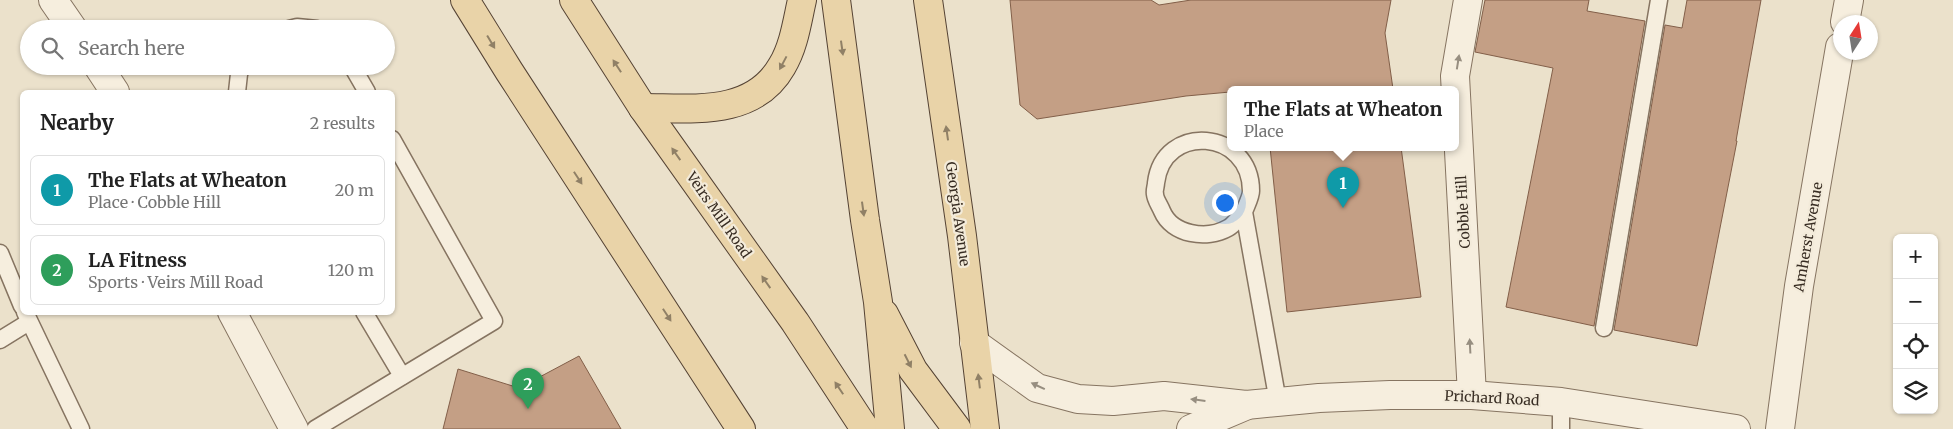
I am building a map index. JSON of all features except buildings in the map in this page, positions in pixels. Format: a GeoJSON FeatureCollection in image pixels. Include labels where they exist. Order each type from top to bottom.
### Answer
{"type":"FeatureCollection","features":[{"type":"Feature","properties":{"kind":"main road"},"geometry":{"type":"LineString","coordinates":[[465,0],[514,80],[741,429]]}},
{"type":"Feature","properties":{"kind":"main road","name":"Veirs Mill Road"},"geometry":{"type":"LineString","coordinates":[[574,0],[643,108],[794,322],[865,429]]}},
{"type":"Feature","properties":{"kind":"main road"},"geometry":{"type":"LineString","coordinates":[[643,108],[713,108],[735,104],[756,94],[772,80],[782,66],[792,43],[802,0]]}},
{"type":"Feature","properties":{"kind":"main road"},"geometry":{"type":"LineString","coordinates":[[836,0],[865,220],[878,302],[890,429]]}},
{"type":"Feature","properties":{"kind":"main road","name":"Georgia Avenue"},"geometry":{"type":"LineString","coordinates":[[928,0],[962,236],[985,429]]}},
{"type":"Feature","properties":{"kind":"main road"},"geometry":{"type":"LineString","coordinates":[[878,302],[913,370],[957,429]]}},
{"type":"Feature","properties":{"kind":"street"},"geometry":{"type":"LineString","coordinates":[[53,0],[67,20]]}},
{"type":"Feature","properties":{"kind":"street","name":"Cobble Hill"},"geometry":{"type":"LineString","coordinates":[[1457,86],[1456,76],[1468,0]]}},
{"type":"Feature","properties":{"kind":"street"},"geometry":{"type":"LineString","coordinates":[[1846,15],[1849,0]]}},
{"type":"Feature","properties":{"kind":"street","name":"Amherst Avenue"},"geometry":{"type":"LineString","coordinates":[[1780,429],[1799,286],[1838,60]]}},
{"type":"Feature","properties":{"kind":"street"},"geometry":{"type":"LineString","coordinates":[[104,75],[114,90]]}},
{"type":"Feature","properties":{"kind":"street","name":"Cobble Hill"},"geometry":{"type":"LineString","coordinates":[[1459,136],[1472,395]]}},
{"type":"Feature","properties":{"kind":"street"},"geometry":{"type":"LineString","coordinates":[[234,315],[294,429]]}},
{"type":"Feature","properties":{"kind":"street","name":"Prichard Road"},"geometry":{"type":"LineString","coordinates":[[974,343],[1037,388],[1078,399],[1113,402],[1164,396],[1246,405],[1390,395],[1472,395],[1560,402],[1736,429]]}},
{"type":"Feature","properties":{"kind":"street","name":"Prichard Road"},"geometry":{"type":"LineString","coordinates":[[1191,429],[1246,405]]}},
{"type":"Feature","properties":{"kind":"lane"},"geometry":{"type":"LineString","coordinates":[[1604,328],[1659,0]]}},
{"type":"Feature","properties":{"kind":"lane"},"geometry":{"type":"LineString","coordinates":[[237,90],[239,75]]}},
{"type":"Feature","properties":{"kind":"lane"},"geometry":{"type":"LineString","coordinates":[[357,75],[366,90]]}},
{"type":"Feature","properties":{"kind":"lane"},"geometry":{"type":"LineString","coordinates":[[1227,147],[1216,141],[1195,140],[1173,150],[1158,169],[1154,194],[1164,216],[1183,232],[1208,235],[1229,228],[1244,212],[1251,192],[1248,170],[1234,151]]}},
{"type":"Feature","properties":{"kind":"lane"},"geometry":{"type":"LineString","coordinates":[[315,429],[494,321],[395,144]]}},
{"type":"Feature","properties":{"kind":"lane"},"geometry":{"type":"LineString","coordinates":[[1244,212],[1271,352],[1278,402]]}},
{"type":"Feature","properties":{"kind":"lane"},"geometry":{"type":"LineString","coordinates":[[0,253],[20,301]]}},
{"type":"Feature","properties":{"kind":"lane"},"geometry":{"type":"LineString","coordinates":[[366,315],[402,376]]}},
{"type":"Feature","properties":{"kind":"lane"},"geometry":{"type":"LineString","coordinates":[[0,340],[27,317],[81,429]]}},
{"type":"Feature","properties":{"kind":"lane"},"geometry":{"type":"LineString","coordinates":[[1560,402],[1560,429]]}},
{"type":"Feature","properties":{"kind":"place","name":"The Flats at Wheaton"},"geometry":{"type":"Point","coordinates":[1343,208]}},
{"type":"Feature","properties":{"kind":"place","name":"LA Fitness"},"geometry":{"type":"Point","coordinates":[528,409]}}]}
